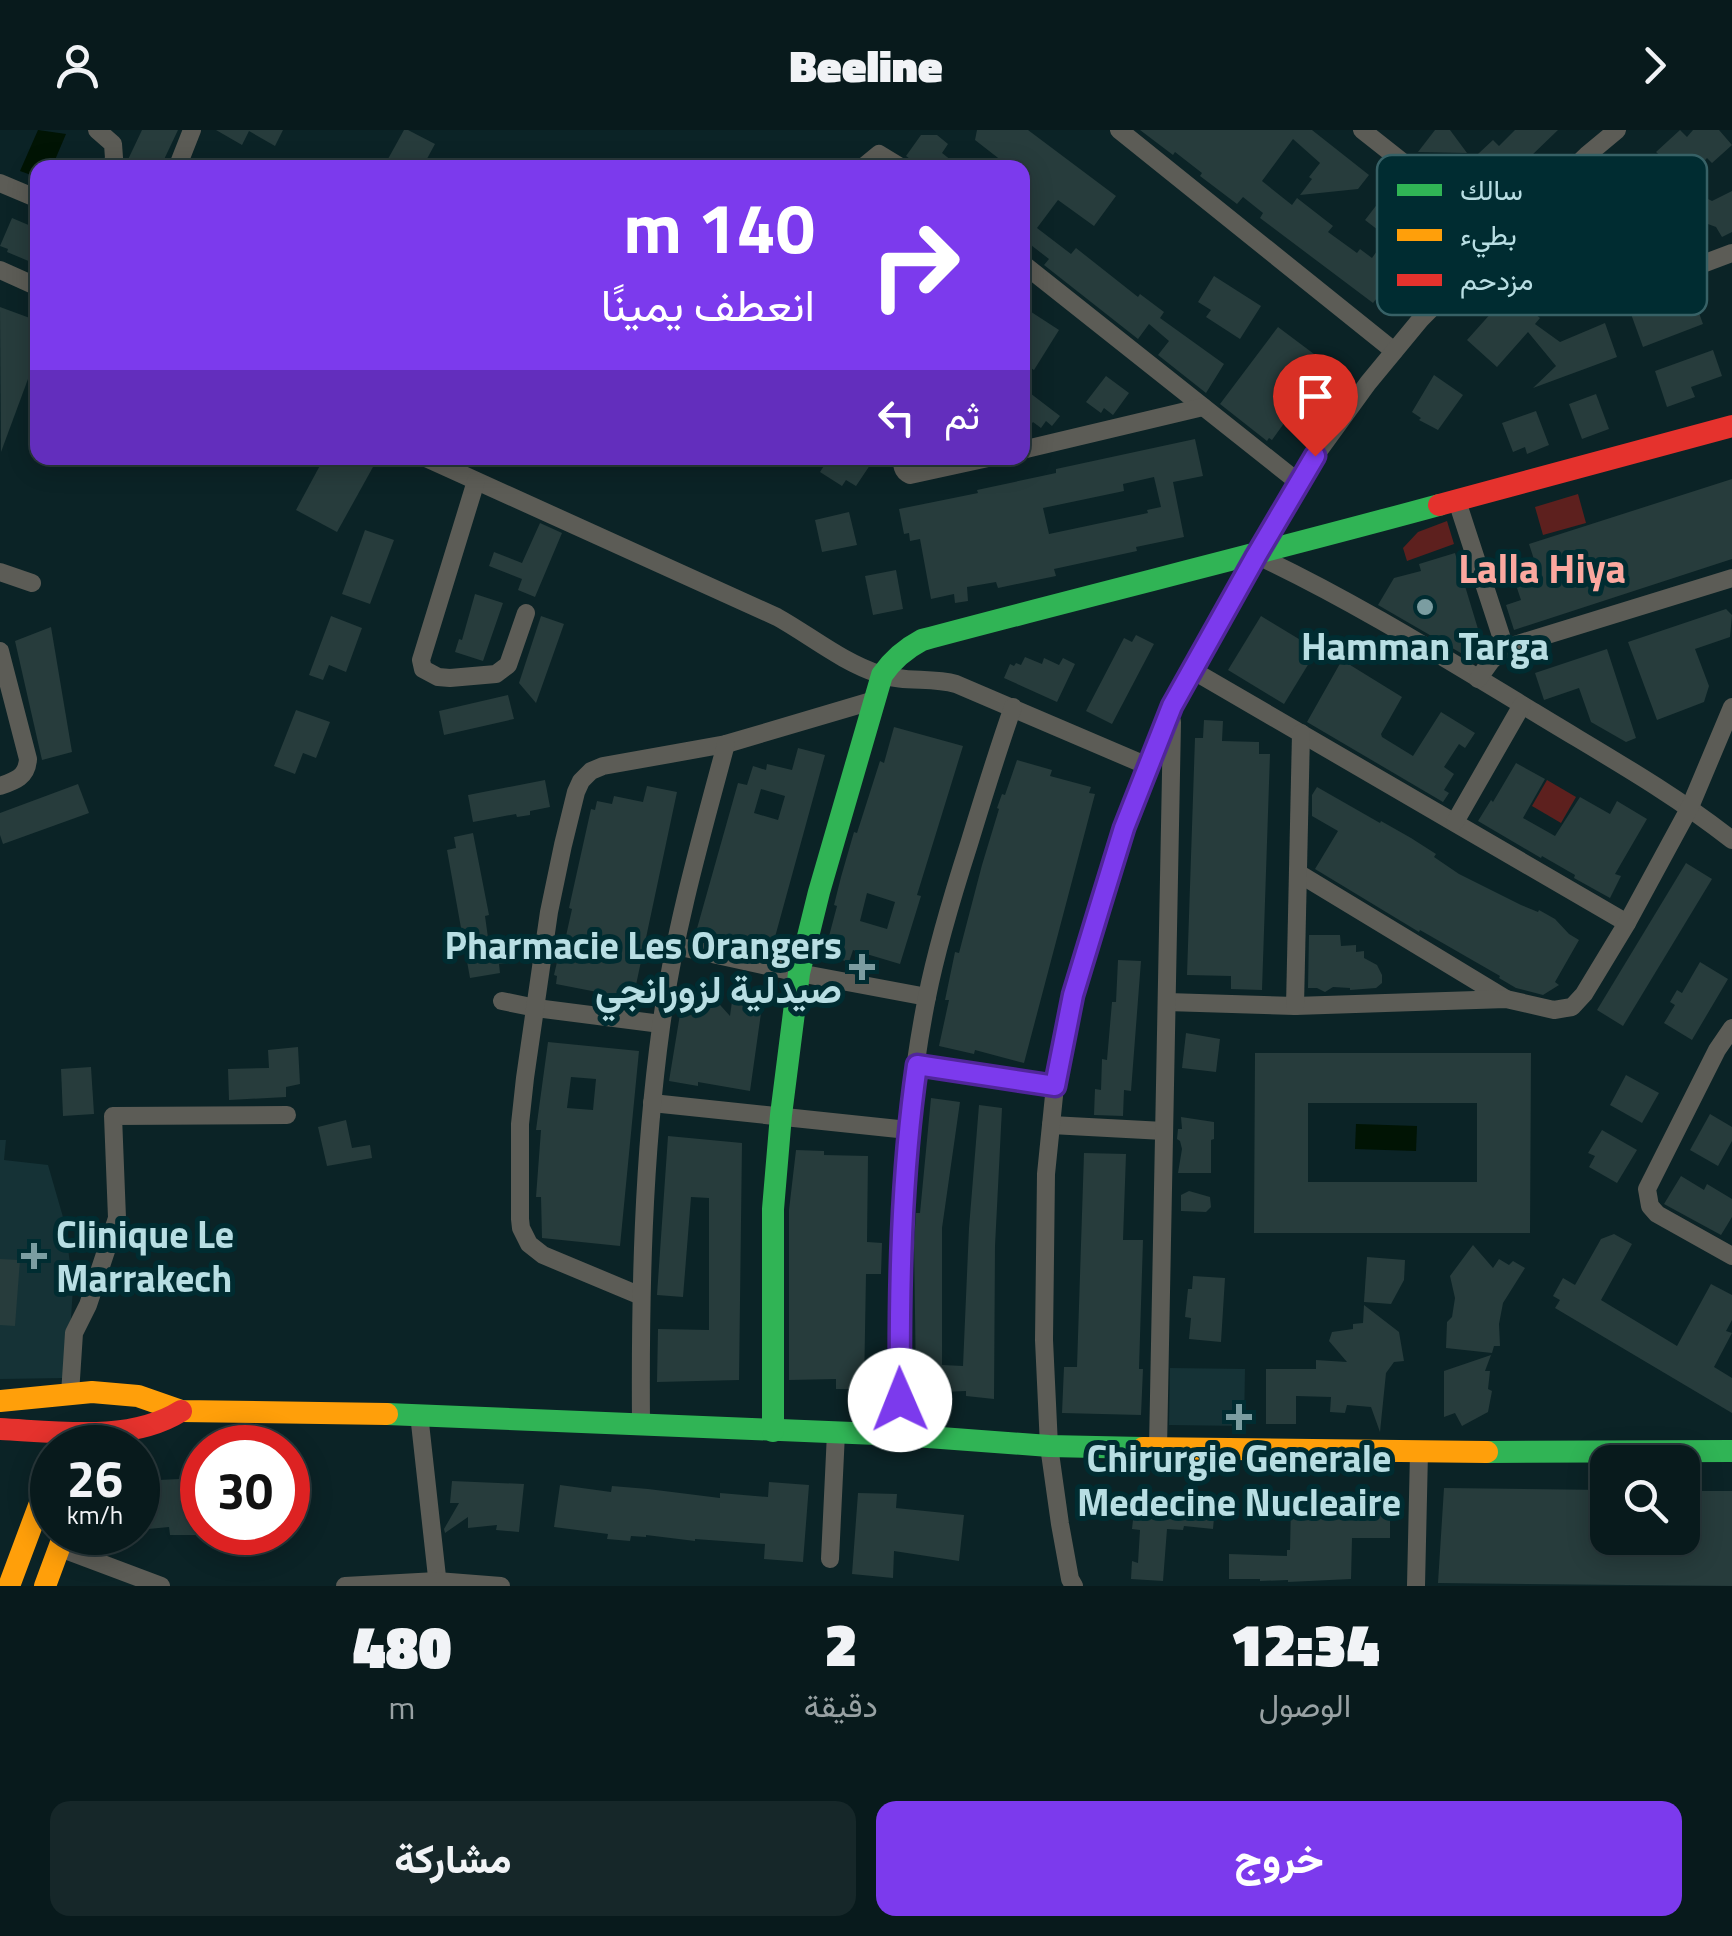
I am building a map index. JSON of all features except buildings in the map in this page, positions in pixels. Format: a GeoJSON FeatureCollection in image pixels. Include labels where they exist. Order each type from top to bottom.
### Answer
{"type":"FeatureCollection","features":[{"type":"Feature","properties":{"kind":"street"},"geometry":{"type":"LineString","coordinates":[[98,130],[112,144],[113,160]]}},
{"type":"Feature","properties":{"kind":"street"},"geometry":{"type":"LineString","coordinates":[[179,160],[192,130]]}},
{"type":"Feature","properties":{"kind":"street"},"geometry":{"type":"LineString","coordinates":[[1119,130],[1394,350]]}},
{"type":"Feature","properties":{"kind":"street"},"geometry":{"type":"LineString","coordinates":[[1587,155],[1617,130]]}},
{"type":"Feature","properties":{"kind":"street"},"geometry":{"type":"LineString","coordinates":[[1371,133],[1398,155]]}},
{"type":"Feature","properties":{"kind":"street"},"geometry":{"type":"LineString","coordinates":[[0,183],[30,195]]}},
{"type":"Feature","properties":{"kind":"street"},"geometry":{"type":"LineString","coordinates":[[1707,262],[1732,253]]}},
{"type":"Feature","properties":{"kind":"street"},"geometry":{"type":"LineString","coordinates":[[1030,269],[1298,482]]}},
{"type":"Feature","properties":{"kind":"street"},"geometry":{"type":"LineString","coordinates":[[0,270],[30,283]]}},
{"type":"Feature","properties":{"kind":"street"},"geometry":{"type":"LineString","coordinates":[[1074,1586],[1063,1542],[1049,1446],[1044,1324],[1046,1174],[1055,1086],[1073,995],[1124,828],[1172,706],[1298,482],[1350,407],[1425,315]]}},
{"type":"Feature","properties":{"kind":"street"},"geometry":{"type":"LineString","coordinates":[[1030,447],[1203,407]]}},
{"type":"Feature","properties":{"kind":"street"},"geometry":{"type":"LineString","coordinates":[[773,1431],[773,1209],[800,973],[824,874],[882,676],[891,661],[904,648],[922,640],[1128,585],[1256,556],[1732,426]]}},
{"type":"Feature","properties":{"kind":"street"},"geometry":{"type":"LineString","coordinates":[[442,465],[777,616],[848,662],[882,676],[944,680],[1150,767]]}},
{"type":"Feature","properties":{"kind":"street"},"geometry":{"type":"LineString","coordinates":[[902,465],[910,475],[956,465]]}},
{"type":"Feature","properties":{"kind":"street"},"geometry":{"type":"LineString","coordinates":[[476,480],[421,660],[424,670],[450,678],[496,674],[508,664],[526,613]]}},
{"type":"Feature","properties":{"kind":"street"},"geometry":{"type":"LineString","coordinates":[[1457,501],[1505,648]]}},
{"type":"Feature","properties":{"kind":"street"},"geometry":{"type":"LineString","coordinates":[[1256,556],[1306,579],[1478,678],[1690,807],[1732,840]]}},
{"type":"Feature","properties":{"kind":"street"},"geometry":{"type":"LineString","coordinates":[[0,572],[32,583]]}},
{"type":"Feature","properties":{"kind":"street"},"geometry":{"type":"LineString","coordinates":[[1478,678],[1505,648],[1732,578]]}},
{"type":"Feature","properties":{"kind":"street"},"geometry":{"type":"LineString","coordinates":[[0,651],[28,766],[21,777],[0,786]]}},
{"type":"Feature","properties":{"kind":"street"},"geometry":{"type":"LineString","coordinates":[[1192,670],[1627,923]]}},
{"type":"Feature","properties":{"kind":"street"},"geometry":{"type":"LineString","coordinates":[[641,1296],[543,1255],[529,1244],[521,1228],[520,1124],[549,912],[576,792],[587,774],[603,766],[726,744],[875,700]]}},
{"type":"Feature","properties":{"kind":"street"},"geometry":{"type":"LineString","coordinates":[[1455,822],[1522,705]]}},
{"type":"Feature","properties":{"kind":"street"},"geometry":{"type":"LineString","coordinates":[[1158,1448],[1172,706]]}},
{"type":"Feature","properties":{"kind":"street"},"geometry":{"type":"LineString","coordinates":[[900,1435],[899,1295],[908,1130],[927,997],[996,752],[1014,707]]}},
{"type":"Feature","properties":{"kind":"street"},"geometry":{"type":"LineString","coordinates":[[1167,1002],[1296,1006],[1506,999],[1554,1010],[1572,1007],[1627,923],[1690,807],[1732,707]]}},
{"type":"Feature","properties":{"kind":"street"},"geometry":{"type":"LineString","coordinates":[[1296,1006],[1301,733]]}},
{"type":"Feature","properties":{"kind":"street"},"geometry":{"type":"LineString","coordinates":[[641,1425],[641,1296],[652,1103],[661,1024],[702,832],[726,744]]}},
{"type":"Feature","properties":{"kind":"street"},"geometry":{"type":"LineString","coordinates":[[1298,873],[1506,999]]}},
{"type":"Feature","properties":{"kind":"street"},"geometry":{"type":"LineString","coordinates":[[676,946],[927,997]]}},
{"type":"Feature","properties":{"kind":"street"},"geometry":{"type":"LineString","coordinates":[[502,1001],[661,1024]]}},
{"type":"Feature","properties":{"kind":"street"},"geometry":{"type":"LineString","coordinates":[[1732,1028],[1724,1056],[1647,1188],[1648,1199],[1657,1214],[1732,1256]]}},
{"type":"Feature","properties":{"kind":"street"},"geometry":{"type":"LineString","coordinates":[[917,1065],[1055,1086]]}},
{"type":"Feature","properties":{"kind":"street"},"geometry":{"type":"LineString","coordinates":[[652,1103],[908,1130]]}},
{"type":"Feature","properties":{"kind":"street"},"geometry":{"type":"LineString","coordinates":[[70,1394],[74,1333],[88,1305],[117,1218],[113,1116],[287,1114]]}},
{"type":"Feature","properties":{"kind":"street"},"geometry":{"type":"LineString","coordinates":[[1051,1125],[1164,1131]]}},
{"type":"Feature","properties":{"kind":"street"},"geometry":{"type":"LineString","coordinates":[[115,1425],[116,1394]]}},
{"type":"Feature","properties":{"kind":"street"},"geometry":{"type":"LineString","coordinates":[[12,1429],[12,1400],[116,1394],[164,1402],[181,1411],[418,1414],[900,1435],[1049,1446],[1419,1452],[1732,1451]]}},
{"type":"Feature","properties":{"kind":"street"},"geometry":{"type":"LineString","coordinates":[[145,1425],[163,1422],[181,1411]]}},
{"type":"Feature","properties":{"kind":"street"},"geometry":{"type":"LineString","coordinates":[[418,1414],[438,1583]]}},
{"type":"Feature","properties":{"kind":"street"},"geometry":{"type":"LineString","coordinates":[[830,1559],[836,1433]]}},
{"type":"Feature","properties":{"kind":"street"},"geometry":{"type":"LineString","coordinates":[[1416,1586],[1419,1452]]}},
{"type":"Feature","properties":{"kind":"street"},"geometry":{"type":"LineString","coordinates":[[10,1586],[30,1531]]}},
{"type":"Feature","properties":{"kind":"street"},"geometry":{"type":"LineString","coordinates":[[45,1586],[57,1555]]}},
{"type":"Feature","properties":{"kind":"street"},"geometry":{"type":"LineString","coordinates":[[95,1555],[161,1586]]}},
{"type":"Feature","properties":{"kind":"street"},"geometry":{"type":"LineString","coordinates":[[346,1586],[501,1586]]}},
{"type":"Feature","properties":{"kind":"shaded area"},"geometry":{"type":"Polygon","coordinates":[[[38,130],[66,134],[55,160],[30,160],[30,175],[20,171],[38,130]]]}},
{"type":"Feature","properties":{"kind":"shaded area"},"geometry":{"type":"Polygon","coordinates":[[[1578,494],[1586,523],[1543,535],[1535,507],[1578,494]]]}},
{"type":"Feature","properties":{"kind":"shaded area"},"geometry":{"type":"Polygon","coordinates":[[[1447,521],[1454,544],[1407,561],[1403,548],[1418,532],[1447,521]]]}},
{"type":"Feature","properties":{"kind":"shaded area"},"geometry":{"type":"Polygon","coordinates":[[[1547,780],[1576,797],[1561,823],[1532,806],[1547,780]]]}},
{"type":"Feature","properties":{"kind":"shaded area"},"geometry":{"type":"Polygon","coordinates":[[[1356,1124],[1417,1126],[1416,1151],[1355,1149],[1356,1124]]]}},
{"type":"Feature","properties":{"kind":"shaded area","name":"Clinique Le Marrakech"},"geometry":{"type":"Polygon","coordinates":[[[0,1140],[6,1140],[4,1160],[48,1165],[65,1224],[73,1288],[67,1378],[0,1379],[0,1140]]]}},
{"type":"Feature","properties":{"kind":"shaded area"},"geometry":{"type":"Polygon","coordinates":[[[1170,1368],[1245,1369],[1244,1426],[1169,1425],[1170,1368]]]}},
{"type":"Feature","properties":{"kind":"traffic: fast"},"geometry":{"type":"LineString","coordinates":[[773,1431],[773,1209],[799,973],[882,675],[900,655],[922,640],[1439,505]]}},
{"type":"Feature","properties":{"kind":"traffic: fast"},"geometry":{"type":"LineString","coordinates":[[387,1414],[1143,1448]]}},
{"type":"Feature","properties":{"kind":"traffic: fast"},"geometry":{"type":"LineString","coordinates":[[1487,1452],[1732,1451]]}},
{"type":"Feature","properties":{"kind":"traffic: slow"},"geometry":{"type":"LineString","coordinates":[[0,1401],[92,1392],[138,1396],[181,1411],[387,1414]]}},
{"type":"Feature","properties":{"kind":"traffic: slow"},"geometry":{"type":"LineString","coordinates":[[1143,1448],[1487,1452]]}},
{"type":"Feature","properties":{"kind":"traffic: slow"},"geometry":{"type":"LineString","coordinates":[[9,1586],[30,1530]]}},
{"type":"Feature","properties":{"kind":"traffic: slow"},"geometry":{"type":"LineString","coordinates":[[45,1586],[56,1555]]}},
{"type":"Feature","properties":{"kind":"traffic: jam"},"geometry":{"type":"LineString","coordinates":[[1439,505],[1732,426]]}},
{"type":"Feature","properties":{"kind":"traffic: jam"},"geometry":{"type":"LineString","coordinates":[[0,1429],[117,1432],[161,1421],[181,1411]]}},
{"type":"Feature","properties":{"kind":"place","name":"Hamman Targa"},"geometry":{"type":"Point","coordinates":[1425,607]}},
{"type":"Feature","properties":{"kind":"place","name":"Pharmacie Les Orangers صيدلية لزورانجي"},"geometry":{"type":"Point","coordinates":[862,967]}},
{"type":"Feature","properties":{"kind":"place","name":"Clinique Le Marrakech"},"geometry":{"type":"Point","coordinates":[34,1256]}},
{"type":"Feature","properties":{"kind":"place","name":"Chirurgie Generale Medecine Nucleaire"},"geometry":{"type":"Point","coordinates":[1239,1417]}},
{"type":"Feature","properties":{"kind":"district","name":"Lalla Hiya"},"geometry":{"type":"Point","coordinates":[1542,568]}},
{"type":"Feature","properties":{"kind":"route"},"geometry":{"type":"LineString","coordinates":[[900,1400],[903,1200],[917,1065],[1055,1086],[1073,995],[1124,828],[1172,706],[1315,456]]}}]}
